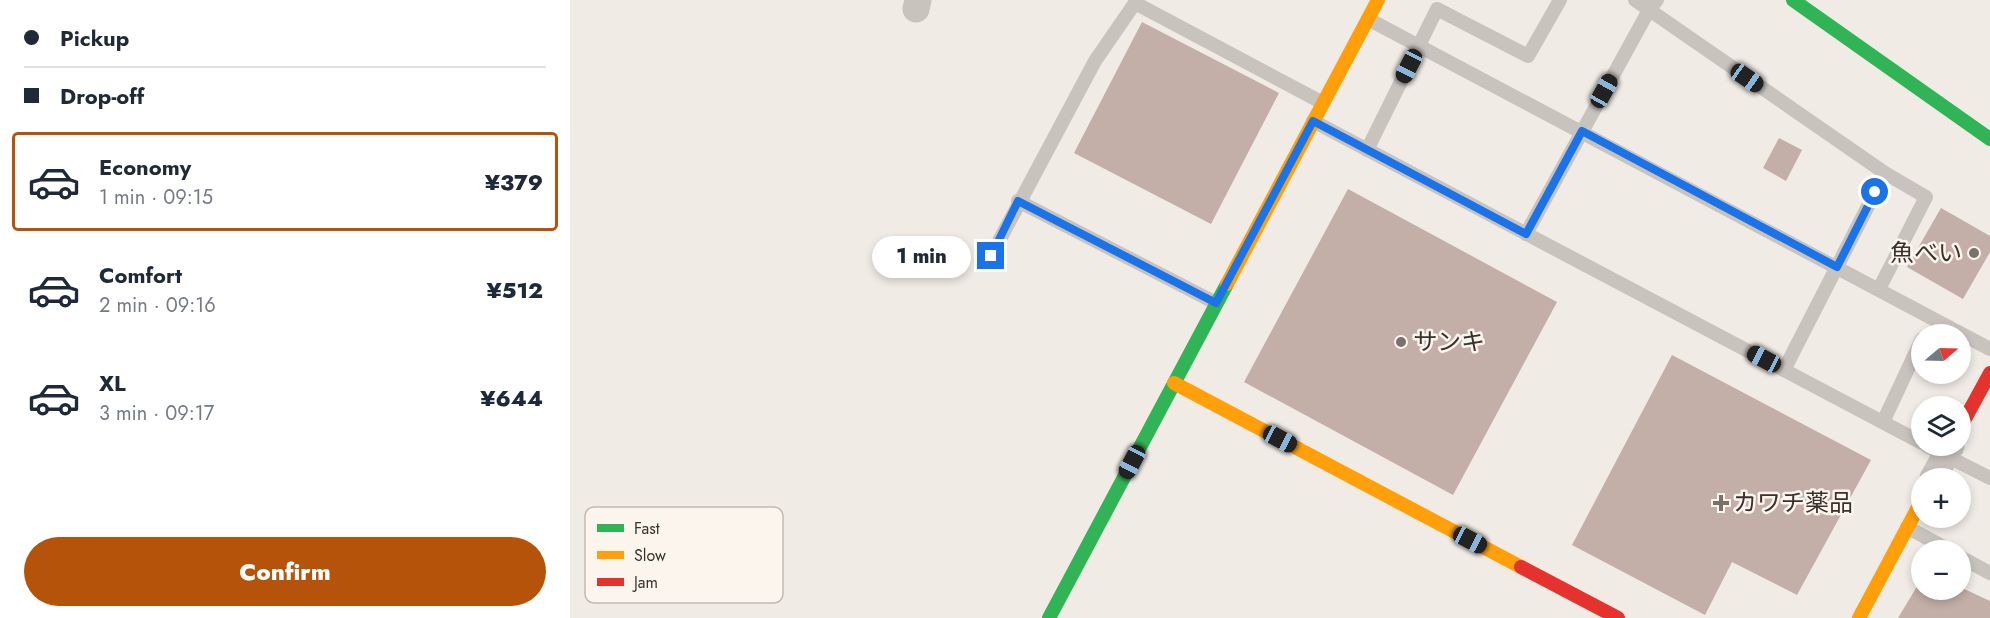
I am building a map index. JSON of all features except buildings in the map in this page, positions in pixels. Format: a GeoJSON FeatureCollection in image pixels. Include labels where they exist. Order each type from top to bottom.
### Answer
{"type":"FeatureCollection","features":[{"type":"Feature","properties":{"kind":"main road"},"geometry":{"type":"LineString","coordinates":[[1049,618],[1378,0]]}},
{"type":"Feature","properties":{"kind":"main road"},"geometry":{"type":"LineString","coordinates":[[1792,0],[1990,139]]}},
{"type":"Feature","properties":{"kind":"main road"},"geometry":{"type":"LineString","coordinates":[[1971,408],[1990,373]]}},
{"type":"Feature","properties":{"kind":"main road"},"geometry":{"type":"LineString","coordinates":[[1174,383],[1618,618]]}},
{"type":"Feature","properties":{"kind":"main road"},"geometry":{"type":"LineString","coordinates":[[1859,618],[1911,520]]}},
{"type":"Feature","properties":{"kind":"lane"},"geometry":{"type":"LineString","coordinates":[[1367,150],[1437,9],[1528,56],[1560,0]]}},
{"type":"Feature","properties":{"kind":"lane"},"geometry":{"type":"LineString","coordinates":[[1635,0],[1653,5],[1885,173],[1926,197],[1879,289]]}},
{"type":"Feature","properties":{"kind":"lane"},"geometry":{"type":"LineString","coordinates":[[991,256],[1018,201],[1095,61],[1136,1],[1323,103]]}},
{"type":"Feature","properties":{"kind":"lane"},"geometry":{"type":"LineString","coordinates":[[1526,234],[1653,5]]}},
{"type":"Feature","properties":{"kind":"lane"},"geometry":{"type":"LineString","coordinates":[[1368,19],[1990,349]]}},
{"type":"Feature","properties":{"kind":"lane"},"geometry":{"type":"LineString","coordinates":[[1313,121],[1911,437]]}},
{"type":"Feature","properties":{"kind":"lane"},"geometry":{"type":"LineString","coordinates":[[1784,370],[1885,173]]}},
{"type":"Feature","properties":{"kind":"lane"},"geometry":{"type":"LineString","coordinates":[[1018,201],[1216,303]]}},
{"type":"Feature","properties":{"kind":"lane"},"geometry":{"type":"LineString","coordinates":[[1928,324],[1931,318]]}},
{"type":"Feature","properties":{"kind":"lane"},"geometry":{"type":"LineString","coordinates":[[1883,422],[1911,361]]}},
{"type":"Feature","properties":{"kind":"lane"},"geometry":{"type":"LineString","coordinates":[[1939,456],[1990,478]]}},
{"type":"Feature","properties":{"kind":"lane"},"geometry":{"type":"LineString","coordinates":[[1907,527],[1931,540]]}},
{"type":"Feature","properties":{"kind":"lane"},"geometry":{"type":"LineString","coordinates":[[1971,562],[1990,573]]}},
{"type":"Feature","properties":{"kind":"traffic: fast"},"geometry":{"type":"LineString","coordinates":[[1793,0],[1990,139]]}},
{"type":"Feature","properties":{"kind":"traffic: fast"},"geometry":{"type":"LineString","coordinates":[[1049,618],[1227,284]]}},
{"type":"Feature","properties":{"kind":"traffic: slow"},"geometry":{"type":"LineString","coordinates":[[1227,284],[1378,0]]}},
{"type":"Feature","properties":{"kind":"traffic: slow"},"geometry":{"type":"LineString","coordinates":[[1174,383],[1521,567]]}},
{"type":"Feature","properties":{"kind":"traffic: slow"},"geometry":{"type":"LineString","coordinates":[[1859,618],[1911,521]]}},
{"type":"Feature","properties":{"kind":"traffic: jam"},"geometry":{"type":"LineString","coordinates":[[1971,408],[1990,373]]}},
{"type":"Feature","properties":{"kind":"traffic: jam"},"geometry":{"type":"LineString","coordinates":[[1521,567],[1618,618]]}},
{"type":"Feature","properties":{"kind":"place","name":"魚べい"},"geometry":{"type":"Point","coordinates":[1974,253]}},
{"type":"Feature","properties":{"kind":"place","name":"サンキ"},"geometry":{"type":"Point","coordinates":[1401,342]}},
{"type":"Feature","properties":{"kind":"place","name":"カワチ薬品"},"geometry":{"type":"Point","coordinates":[1721,503]}},
{"type":"Feature","properties":{"kind":"route"},"geometry":{"type":"LineString","coordinates":[[991,256],[1018,201],[1216,303],[1313,121],[1526,234],[1582,131],[1837,267],[1875,192]]}}]}
